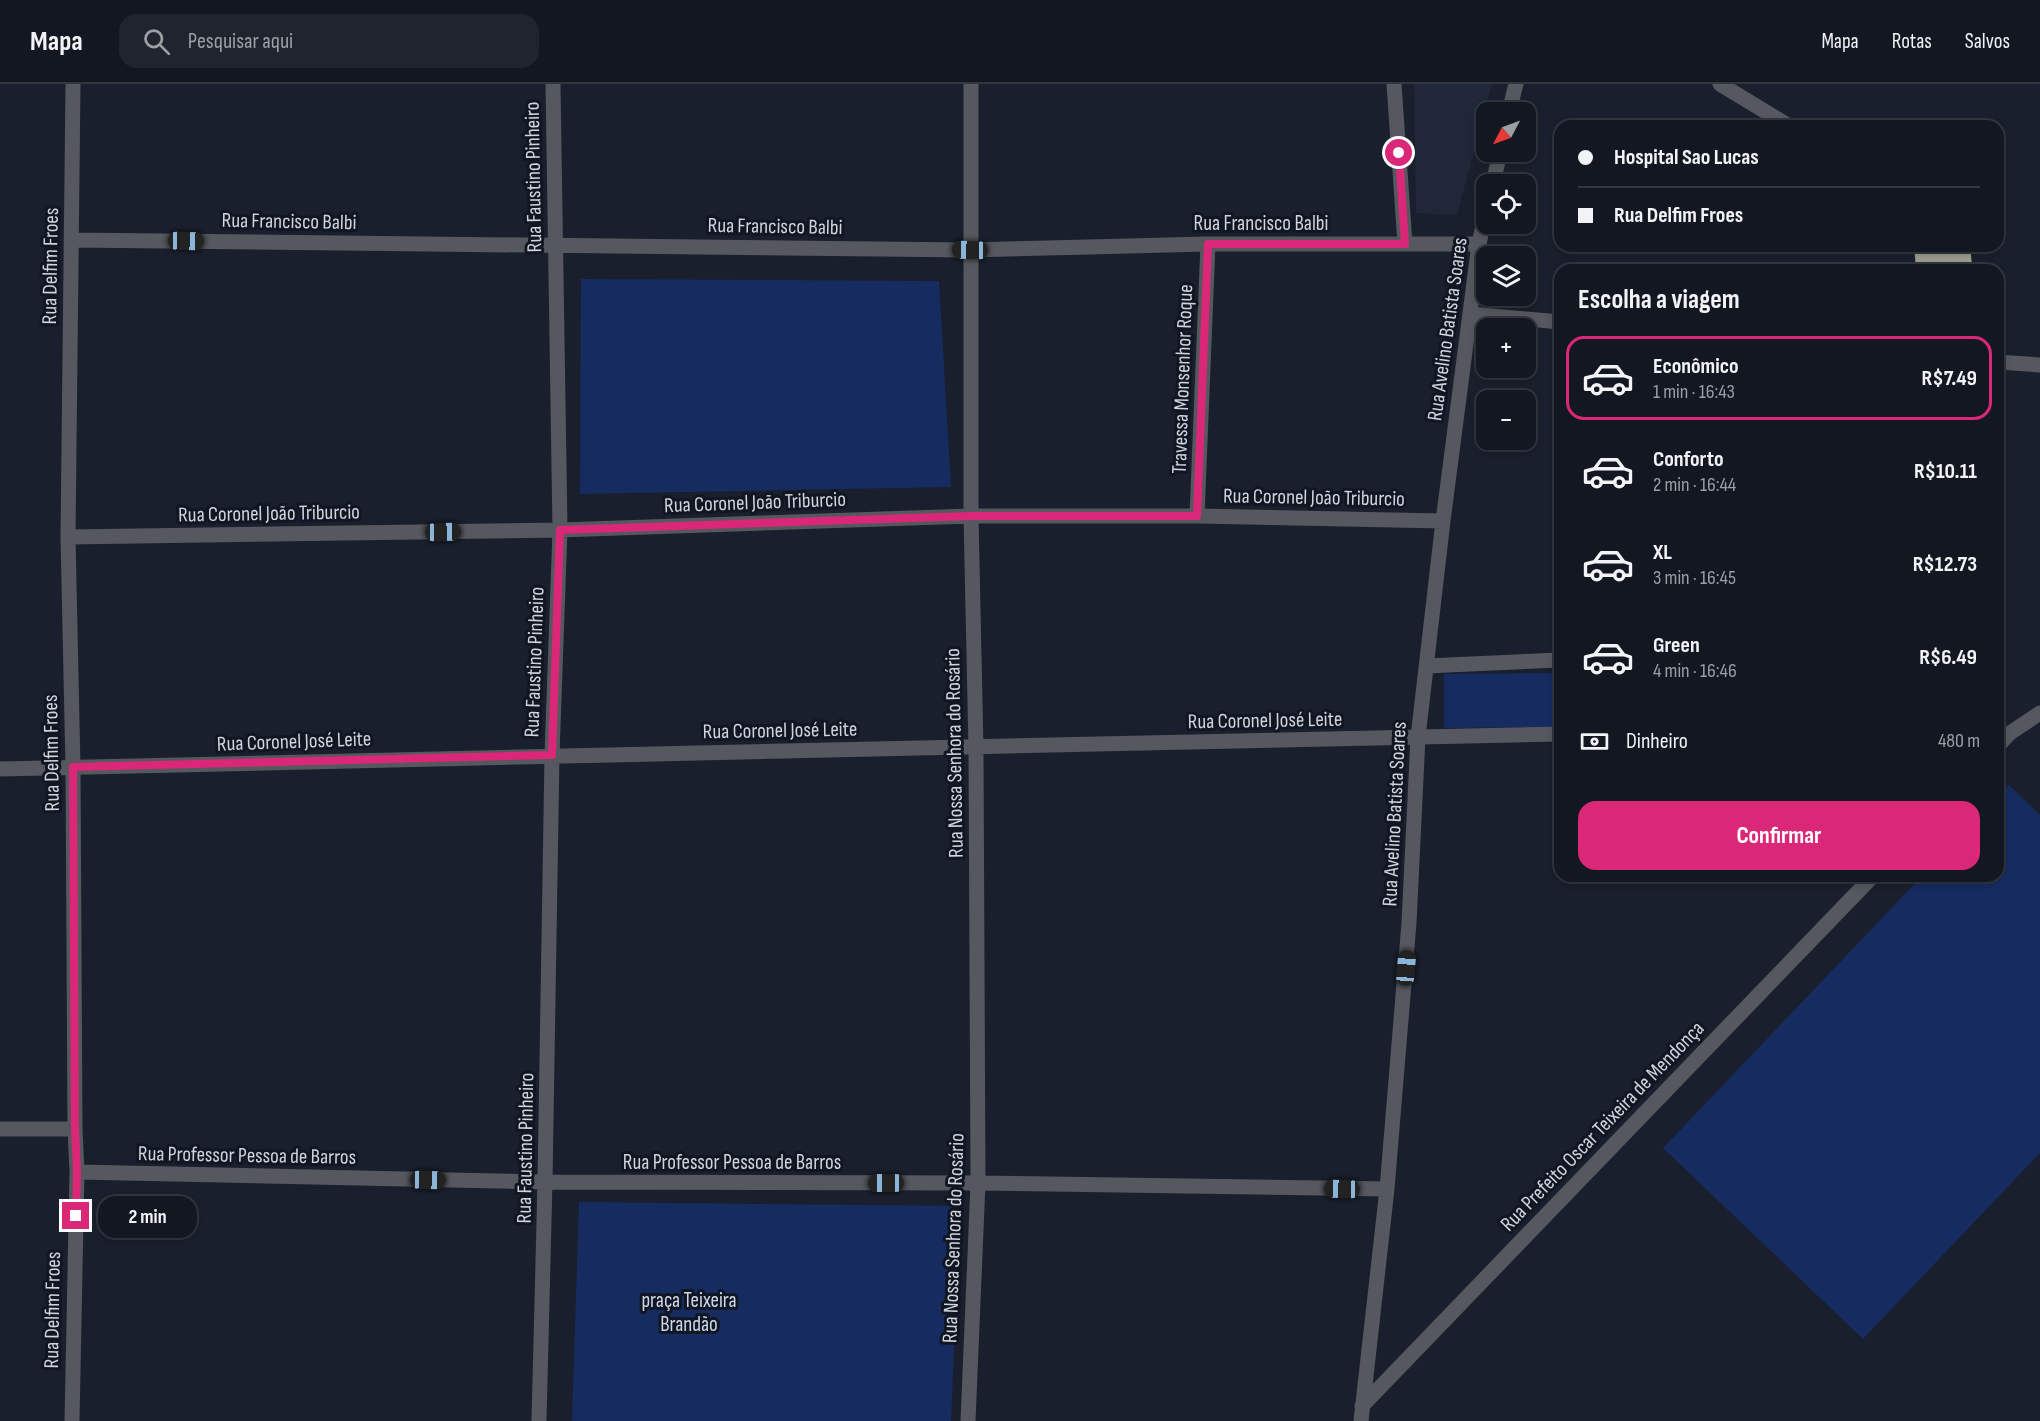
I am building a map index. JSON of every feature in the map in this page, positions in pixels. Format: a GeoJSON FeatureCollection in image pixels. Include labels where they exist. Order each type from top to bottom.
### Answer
{"type":"FeatureCollection","features":[{"type":"Feature","properties":{"kind":"street","name":"Rua Delfim Froes"},"geometry":{"type":"LineString","coordinates":[[72,1421],[77,1172],[68,537],[74,84]]}},
{"type":"Feature","properties":{"kind":"street","name":"Rua Faustino Pinheiro"},"geometry":{"type":"LineString","coordinates":[[539,1421],[552,755],[560,530],[553,84]]}},
{"type":"Feature","properties":{"kind":"street","name":"Rua Nossa Senhora do Rosário"},"geometry":{"type":"LineString","coordinates":[[968,1421],[978,1183],[976,748],[970,516],[971,84]]}},
{"type":"Feature","properties":{"kind":"street"},"geometry":{"type":"LineString","coordinates":[[1394,84],[1405,244]]}},
{"type":"Feature","properties":{"kind":"street"},"geometry":{"type":"LineString","coordinates":[[1512,102],[1516,84]]}},
{"type":"Feature","properties":{"kind":"street"},"geometry":{"type":"LineString","coordinates":[[1720,84],[1779,120]]}},
{"type":"Feature","properties":{"kind":"street","name":"Rua Avelino Batista Soares"},"geometry":{"type":"LineString","coordinates":[[1361,1413],[1387,1189],[1410,923],[1418,737],[1443,521],[1481,234]]}},
{"type":"Feature","properties":{"kind":"street","name":"Rua Francisco Balbi"},"geometry":{"type":"LineString","coordinates":[[71,240],[970,250],[1208,244],[1479,244]]}},
{"type":"Feature","properties":{"kind":"street","name":"Travessa Monsenhor Roque"},"geometry":{"type":"LineString","coordinates":[[1197,516],[1208,244]]}},
{"type":"Feature","properties":{"kind":"street"},"geometry":{"type":"LineString","coordinates":[[1470,314],[1554,321]]}},
{"type":"Feature","properties":{"kind":"street"},"geometry":{"type":"LineString","coordinates":[[2004,363],[2040,366]]}},
{"type":"Feature","properties":{"kind":"street","name":"Rua Coronel João Triburcio"},"geometry":{"type":"LineString","coordinates":[[68,537],[560,530],[970,516],[1197,516],[1443,521]]}},
{"type":"Feature","properties":{"kind":"street"},"geometry":{"type":"LineString","coordinates":[[1426,666],[1554,660]]}},
{"type":"Feature","properties":{"kind":"street"},"geometry":{"type":"LineString","coordinates":[[2004,733],[2040,713]]}},
{"type":"Feature","properties":{"kind":"street","name":"Rua Coronel José Leite"},"geometry":{"type":"LineString","coordinates":[[0,770],[552,755],[976,748],[1554,734]]}},
{"type":"Feature","properties":{"kind":"street","name":"Rua Prefeito Oscar Teixeira de Mendonça"},"geometry":{"type":"LineString","coordinates":[[1361,1413],[1867,882]]}},
{"type":"Feature","properties":{"kind":"street"},"geometry":{"type":"LineString","coordinates":[[0,1129],[75,1129]]}},
{"type":"Feature","properties":{"kind":"street","name":"Rua Professor Pessoa de Barros"},"geometry":{"type":"LineString","coordinates":[[77,1172],[545,1182],[978,1183],[1387,1189]]}},
{"type":"Feature","properties":{"kind":"shaded area"},"geometry":{"type":"Polygon","coordinates":[[[1414,84],[1492,84],[1487,102],[1476,102],[1476,144],[1457,215],[1416,213],[1414,84]]]}},
{"type":"Feature","properties":{"kind":"green space"},"geometry":{"type":"Polygon","coordinates":[[[581,279],[939,281],[951,487],[580,494],[581,279]]]}},
{"type":"Feature","properties":{"kind":"green space"},"geometry":{"type":"Polygon","coordinates":[[[1554,673],[1554,727],[1444,728],[1444,674],[1554,673]]]}},
{"type":"Feature","properties":{"kind":"green space"},"geometry":{"type":"Polygon","coordinates":[[[2009,785],[2040,815],[2040,1153],[1863,1339],[1663,1148],[1916,882],[2004,882],[2004,790],[2009,785]]]}},
{"type":"Feature","properties":{"kind":"green space","name":"praça Teixeira Brandão"},"geometry":{"type":"Polygon","coordinates":[[[579,1202],[960,1206],[951,1421],[572,1421],[579,1202]]]}},
{"type":"Feature","properties":{"kind":"building"},"geometry":{"type":"Polygon","coordinates":[[[1915,252],[1971,252],[1972,264],[1916,264],[1915,252]]]}},
{"type":"Feature","properties":{"kind":"route"},"geometry":{"type":"LineString","coordinates":[[76,1216],[73,767],[552,755],[560,530],[970,516],[1197,516],[1208,244],[1405,244],[1399,153]]}}]}
